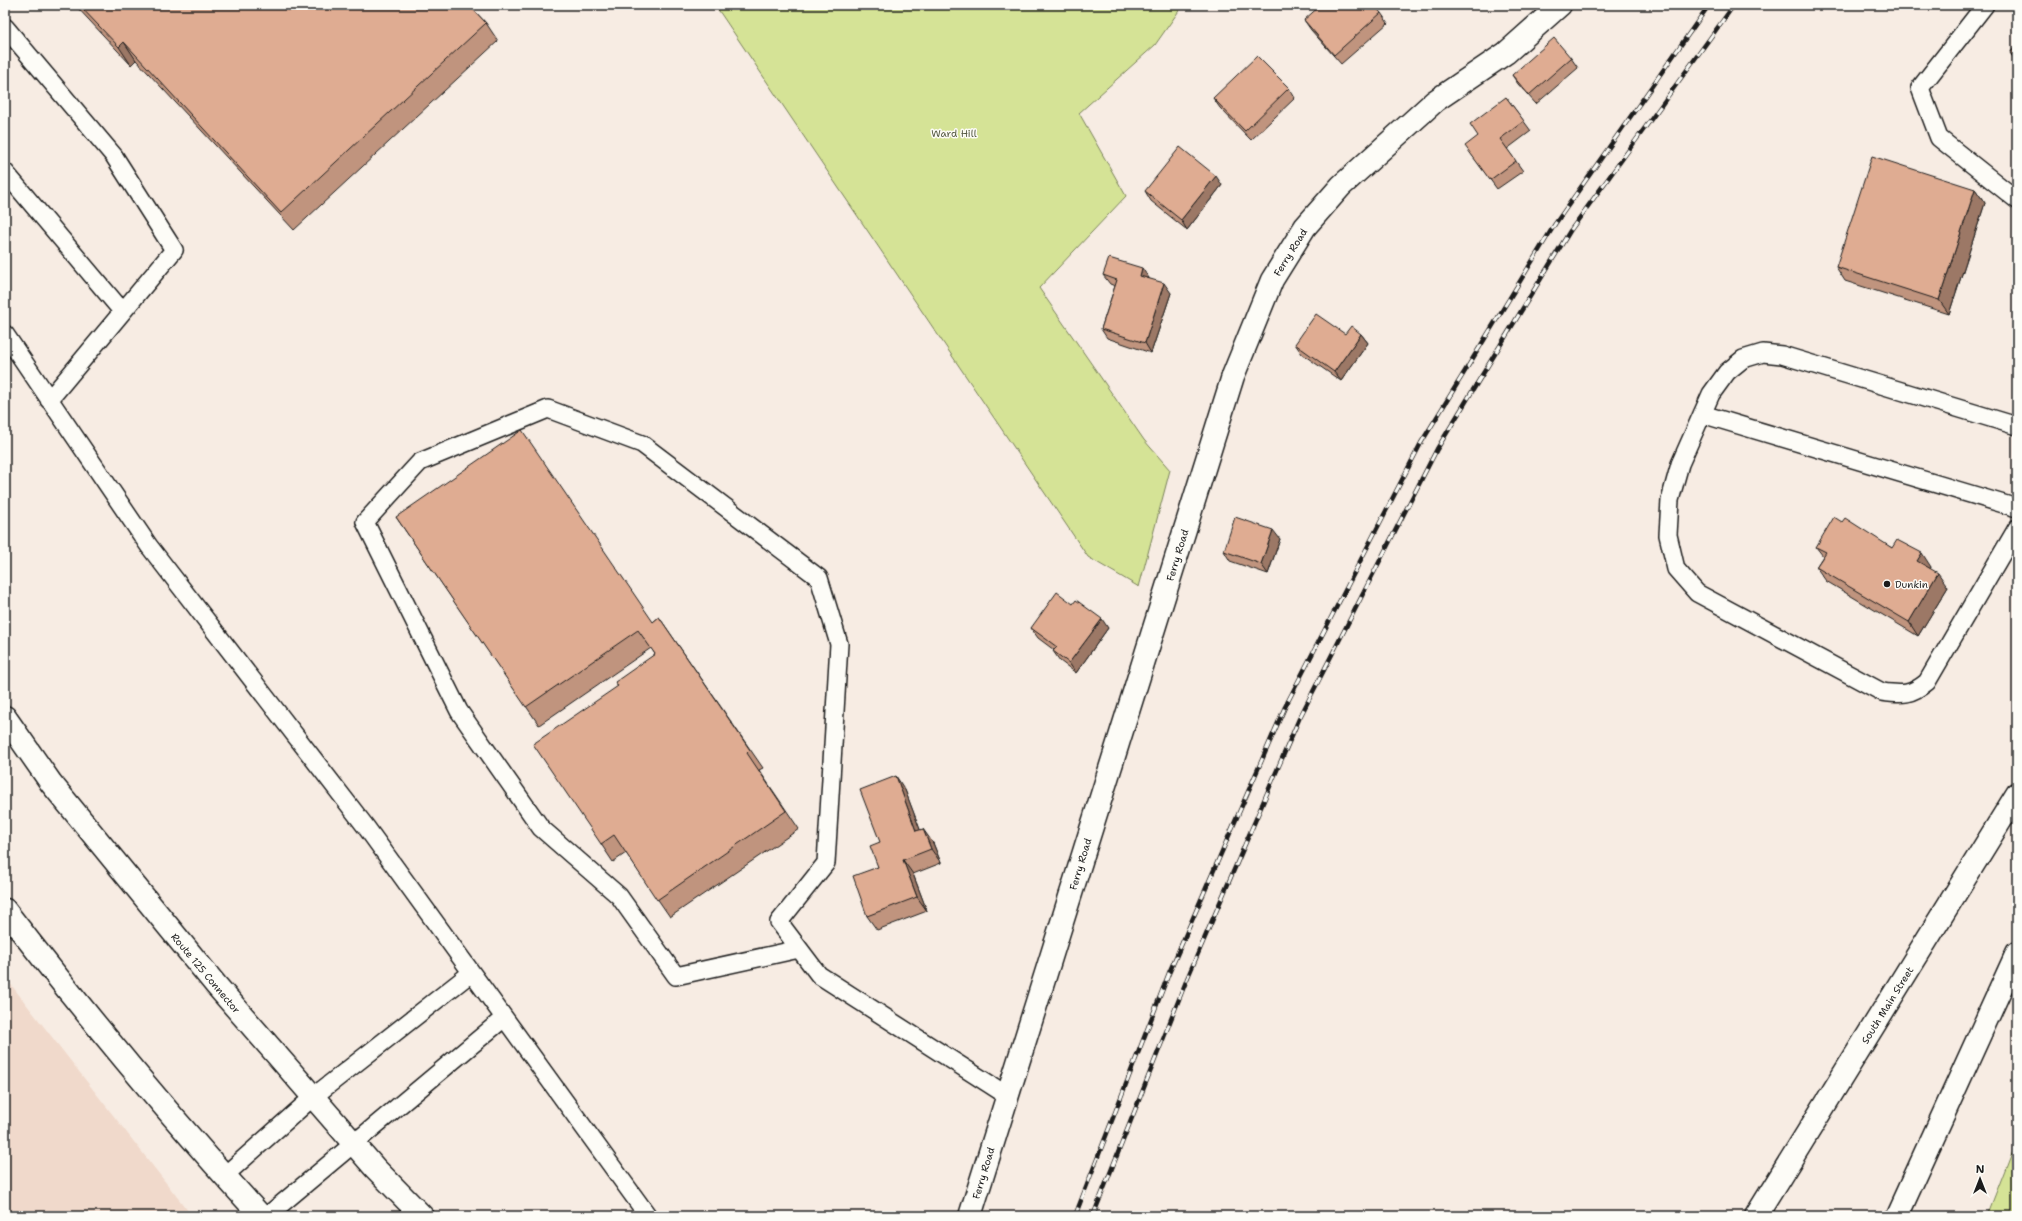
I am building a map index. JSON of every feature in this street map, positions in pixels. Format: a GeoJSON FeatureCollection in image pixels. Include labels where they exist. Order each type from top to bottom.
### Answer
{"type":"FeatureCollection","features":[{"type":"Feature","properties":{"kind":"main road","name":"Ferry Road"},"geometry":{"type":"LineString","coordinates":[[970,1216],[1233,376],[1272,280],[1305,227],[1341,186],[1435,101],[1506,53],[1560,5]]}},
{"type":"Feature","properties":{"kind":"main road","name":"Route 125 Connector"},"geometry":{"type":"LineString","coordinates":[[5,717],[76,814],[216,985],[354,1143],[422,1216]]}},
{"type":"Feature","properties":{"kind":"main road","name":"South Main Street"},"geometry":{"type":"LineString","coordinates":[[1756,1216],[2017,794]]}},
{"type":"Feature","properties":{"kind":"main road"},"geometry":{"type":"LineString","coordinates":[[5,910],[59,981],[224,1176],[261,1216]]}},
{"type":"Feature","properties":{"kind":"main road"},"geometry":{"type":"LineString","coordinates":[[1897,1216],[2017,954]]}},
{"type":"Feature","properties":{"kind":"lane"},"geometry":{"type":"LineString","coordinates":[[1985,5],[1920,88],[1939,138],[2017,200]]}},
{"type":"Feature","properties":{"kind":"lane"},"geometry":{"type":"LineString","coordinates":[[5,27],[114,156],[174,250],[49,400]]}},
{"type":"Feature","properties":{"kind":"lane"},"geometry":{"type":"LineString","coordinates":[[5,172],[122,312]]}},
{"type":"Feature","properties":{"kind":"lane"},"geometry":{"type":"LineString","coordinates":[[5,334],[149,546],[366,827],[471,974],[648,1216]]}},
{"type":"Feature","properties":{"kind":"lane"},"geometry":{"type":"LineString","coordinates":[[2017,426],[1790,357],[1763,352],[1744,359],[1727,372],[1711,394],[1680,464],[1670,500],[1668,535],[1676,568],[1697,593],[1882,692],[1899,694],[1916,691],[1927,682],[2017,528]]}},
{"type":"Feature","properties":{"kind":"lane"},"geometry":{"type":"LineString","coordinates":[[799,949],[676,976],[618,896],[541,828],[458,711],[365,522],[420,462],[548,409],[642,444],[819,578],[839,644],[826,863],[778,922],[799,949],[819,975],[1008,1096]]}},
{"type":"Feature","properties":{"kind":"lane"},"geometry":{"type":"LineString","coordinates":[[1702,414],[2017,508]]}},
{"type":"Feature","properties":{"kind":"lane"},"geometry":{"type":"LineString","coordinates":[[224,1176],[313,1097],[471,974]]}},
{"type":"Feature","properties":{"kind":"lane"},"geometry":{"type":"LineString","coordinates":[[266,1216],[504,1018]]}},
{"type":"Feature","properties":{"kind":"shaded area"},"geometry":{"type":"Polygon","coordinates":[[[5,977],[192,1216],[5,1216],[5,977]]]}},
{"type":"Feature","properties":{"kind":"green space","name":"Ward Hill"},"geometry":{"type":"Polygon","coordinates":[[[715,5],[1183,5],[1155,45],[1079,113],[1126,196],[1039,288],[1144,440],[1170,470],[1139,587],[1088,557],[715,5]]]}},
{"type":"Feature","properties":{"kind":"green space"},"geometry":{"type":"Polygon","coordinates":[[[2017,1139],[2017,1216],[1987,1216],[2017,1139]]]}},
{"type":"Feature","properties":{"kind":"building"},"geometry":{"type":"Polygon","coordinates":[[[79,5],[469,5],[486,23],[281,213],[124,42],[119,47],[79,5]]]}},
{"type":"Feature","properties":{"kind":"building"},"geometry":{"type":"Polygon","coordinates":[[[1321,5],[1374,5],[1381,13],[1334,55],[1304,20],[1321,5]]]}},
{"type":"Feature","properties":{"kind":"building"},"geometry":{"type":"Polygon","coordinates":[[[1554,38],[1571,58],[1529,95],[1512,75],[1554,38]]]}},
{"type":"Feature","properties":{"kind":"building"},"geometry":{"type":"Polygon","coordinates":[[[2017,45],[2017,59],[2010,53],[2017,45]]]}},
{"type":"Feature","properties":{"kind":"building"},"geometry":{"type":"Polygon","coordinates":[[[1257,56],[1289,88],[1245,131],[1213,98],[1257,56]]]}},
{"type":"Feature","properties":{"kind":"building"},"geometry":{"type":"Polygon","coordinates":[[[1506,97],[1524,121],[1500,139],[1516,161],[1490,180],[1465,146],[1478,136],[1470,124],[1506,97]]]}},
{"type":"Feature","properties":{"kind":"building"},"geometry":{"type":"Polygon","coordinates":[[[1180,147],[1216,176],[1181,220],[1145,191],[1180,147]]]}},
{"type":"Feature","properties":{"kind":"building"},"geometry":{"type":"Polygon","coordinates":[[[1872,156],[1975,189],[1939,300],[1836,267],[1872,156]]]}},
{"type":"Feature","properties":{"kind":"building"},"geometry":{"type":"Polygon","coordinates":[[[1109,258],[1142,268],[1140,276],[1164,283],[1145,343],[1101,329],[1117,280],[1103,275],[1109,258]]]}},
{"type":"Feature","properties":{"kind":"building"},"geometry":{"type":"Polygon","coordinates":[[[1316,314],[1345,334],[1351,326],[1361,334],[1334,372],[1295,344],[1316,314]]]}},
{"type":"Feature","properties":{"kind":"building"},"geometry":{"type":"Polygon","coordinates":[[[522,430],[653,622],[659,617],[750,750],[747,753],[786,811],[657,900],[614,835],[601,844],[533,744],[618,686],[615,682],[655,654],[638,630],[526,707],[396,517],[522,430]]]}},
{"type":"Feature","properties":{"kind":"building"},"geometry":{"type":"Polygon","coordinates":[[[1235,517],[1273,530],[1261,564],[1224,551],[1235,517]]]}},
{"type":"Feature","properties":{"kind":"building","name":"Dunkin"},"geometry":{"type":"Polygon","coordinates":[[[1834,517],[1842,522],[1845,518],[1892,548],[1897,540],[1922,553],[1917,561],[1938,573],[1909,622],[1816,567],[1826,552],[1816,547],[1834,517]]]}},
{"type":"Feature","properties":{"kind":"building"},"geometry":{"type":"Polygon","coordinates":[[[1057,592],[1073,604],[1076,600],[1102,619],[1069,663],[1053,651],[1057,647],[1031,628],[1057,592]]]}},
{"type":"Feature","properties":{"kind":"building"},"geometry":{"type":"Polygon","coordinates":[[[896,776],[916,831],[923,829],[931,849],[903,860],[917,897],[867,916],[853,876],[878,867],[870,846],[880,842],[860,790],[896,776]]]}},
{"type":"Feature","properties":{"kind":"railway"},"geometry":{"type":"LineString","coordinates":[[1075,1216],[1169,973],[1285,707],[1421,443],[1555,224],[1709,5]]}},
{"type":"Feature","properties":{"kind":"railway"},"geometry":{"type":"LineString","coordinates":[[1093,1216],[1187,979],[1299,719],[1437,449],[1570,231],[1734,5]]}},
{"type":"Feature","properties":{"kind":"place","name":"Dunkin"},"geometry":{"type":"Point","coordinates":[1887,584]}}]}
